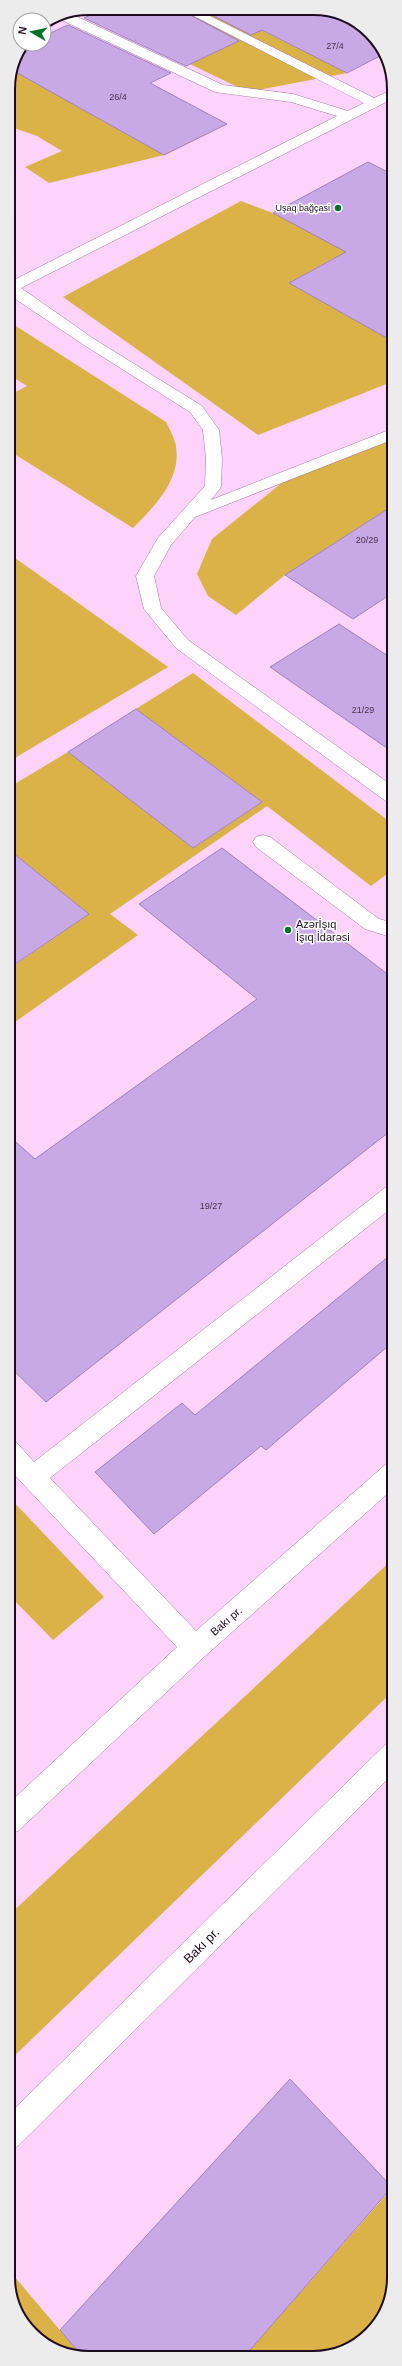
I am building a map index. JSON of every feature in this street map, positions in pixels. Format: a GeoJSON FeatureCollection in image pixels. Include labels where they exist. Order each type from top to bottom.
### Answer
{"type":"FeatureCollection","features":[{"type":"Feature","properties":{"kind":"street"},"geometry":{"type":"LineString","coordinates":[[198,15],[374,103]]}},
{"type":"Feature","properties":{"kind":"street"},"geometry":{"type":"LineString","coordinates":[[68,18],[220,89],[293,98],[350,116]]}},
{"type":"Feature","properties":{"kind":"street"},"geometry":{"type":"LineString","coordinates":[[15,284],[387,96]]}},
{"type":"Feature","properties":{"kind":"street"},"geometry":{"type":"LineString","coordinates":[[15,291],[89,342],[196,409],[211,430],[214,459],[212,487],[164,542],[145,576],[153,609],[182,644],[387,792]]}},
{"type":"Feature","properties":{"kind":"street"},"geometry":{"type":"LineString","coordinates":[[190,514],[387,436]]}},
{"type":"Feature","properties":{"kind":"street"},"geometry":{"type":"LineString","coordinates":[[263,842],[372,924],[387,929]]}},
{"type":"Feature","properties":{"kind":"street"},"geometry":{"type":"LineString","coordinates":[[33,1477],[387,1199]]}},
{"type":"Feature","properties":{"kind":"street"},"geometry":{"type":"LineString","coordinates":[[15,1459],[195,1648]]}},
{"type":"Feature","properties":{"kind":"street","name":"Bakı pr."},"geometry":{"type":"LineString","coordinates":[[15,1815],[195,1648],[387,1480]]}},
{"type":"Feature","properties":{"kind":"street","name":"Bakı pr."},"geometry":{"type":"LineString","coordinates":[[15,2129],[387,1761]]}},
{"type":"Feature","properties":{"kind":"shaded area"},"geometry":{"type":"Polygon","coordinates":[[[163,15],[232,15],[347,73],[248,92],[190,64],[226,47],[163,15]]]}},
{"type":"Feature","properties":{"kind":"shaded area"},"geometry":{"type":"Polygon","coordinates":[[[17,73],[164,155],[49,183],[25,167],[62,151],[37,136],[15,128],[15,89],[17,73]]]}},
{"type":"Feature","properties":{"kind":"shaded area"},"geometry":{"type":"Polygon","coordinates":[[[241,201],[273,213],[319,237],[344,224],[382,284],[334,258],[289,283],[387,338],[387,384],[258,435],[63,297],[241,201]]]}},
{"type":"Feature","properties":{"kind":"shaded area"},"geometry":{"type":"Polygon","coordinates":[[[15,325],[166,422],[175,442],[177,455],[175,467],[166,490],[133,528],[15,454],[15,392],[27,386],[15,378],[15,325]]]}},
{"type":"Feature","properties":{"kind":"shaded area"},"geometry":{"type":"Polygon","coordinates":[[[387,435],[387,509],[285,575],[236,615],[208,596],[197,574],[212,539],[304,465],[387,435]]]}},
{"type":"Feature","properties":{"kind":"shaded area"},"geometry":{"type":"Polygon","coordinates":[[[15,558],[168,667],[15,758],[15,558]]]}},
{"type":"Feature","properties":{"kind":"shaded area"},"geometry":{"type":"Polygon","coordinates":[[[193,673],[387,820],[387,874],[371,886],[267,806],[110,914],[138,935],[15,1022],[15,965],[89,914],[15,855],[15,784],[68,752],[193,848],[262,802],[136,709],[193,673]]]}},
{"type":"Feature","properties":{"kind":"shaded area"},"geometry":{"type":"Polygon","coordinates":[[[15,1503],[104,1597],[53,1640],[15,1601],[15,1503]]]}},
{"type":"Feature","properties":{"kind":"shaded area"},"geometry":{"type":"Polygon","coordinates":[[[387,1564],[387,1697],[15,2055],[15,1910],[387,1564]]]}},
{"type":"Feature","properties":{"kind":"shaded area"},"geometry":{"type":"Polygon","coordinates":[[[387,2194],[386,2291],[379,2310],[369,2326],[358,2336],[346,2343],[327,2350],[249,2351],[387,2194]]]}},
{"type":"Feature","properties":{"kind":"shaded area"},"geometry":{"type":"Polygon","coordinates":[[[15,2277],[77,2350],[56,2343],[40,2333],[33,2326],[19,2301],[16,2291],[15,2277]]]}},
{"type":"Feature","properties":{"kind":"building"},"geometry":{"type":"Polygon","coordinates":[[[91,15],[190,15],[239,41],[186,66],[84,18],[91,15]]]}},
{"type":"Feature","properties":{"kind":"building"},"geometry":{"type":"Polygon","coordinates":[[[212,15],[327,16],[346,23],[358,30],[372,44],[379,56],[347,73],[262,30],[251,35],[212,15]]]}},
{"type":"Feature","properties":{"kind":"building"},"geometry":{"type":"Polygon","coordinates":[[[68,25],[171,73],[150,83],[227,124],[164,155],[17,73],[26,52],[52,52],[52,32],[68,25]]]}},
{"type":"Feature","properties":{"kind":"building"},"geometry":{"type":"Polygon","coordinates":[[[368,162],[387,172],[387,338],[289,283],[346,252],[273,213],[368,162]]]}},
{"type":"Feature","properties":{"kind":"building"},"geometry":{"type":"Polygon","coordinates":[[[387,509],[387,597],[353,619],[285,575],[387,509]]]}},
{"type":"Feature","properties":{"kind":"building"},"geometry":{"type":"Polygon","coordinates":[[[339,624],[387,655],[387,748],[270,667],[339,624]]]}},
{"type":"Feature","properties":{"kind":"building"},"geometry":{"type":"Polygon","coordinates":[[[136,709],[262,802],[193,848],[68,752],[136,709]]]}},
{"type":"Feature","properties":{"kind":"building"},"geometry":{"type":"Polygon","coordinates":[[[222,848],[387,974],[387,1134],[46,1402],[15,1372],[15,1141],[35,1159],[257,999],[139,904],[222,848]]]}},
{"type":"Feature","properties":{"kind":"building"},"geometry":{"type":"Polygon","coordinates":[[[15,855],[89,914],[15,964],[15,855]]]}},
{"type":"Feature","properties":{"kind":"building"},"geometry":{"type":"Polygon","coordinates":[[[387,1258],[387,1347],[266,1450],[261,1446],[154,1534],[95,1472],[182,1403],[195,1415],[387,1258]]]}},
{"type":"Feature","properties":{"kind":"building"},"geometry":{"type":"Polygon","coordinates":[[[290,2079],[387,2182],[387,2193],[249,2351],[77,2350],[60,2330],[290,2079]]]}},
{"type":"Feature","properties":{"kind":"place","name":"Uşaq bağçasi"},"geometry":{"type":"Point","coordinates":[338,208]}},
{"type":"Feature","properties":{"kind":"place","name":"Azərİşıq İşıq İdarəsi"},"geometry":{"type":"Point","coordinates":[288,930]}}]}
